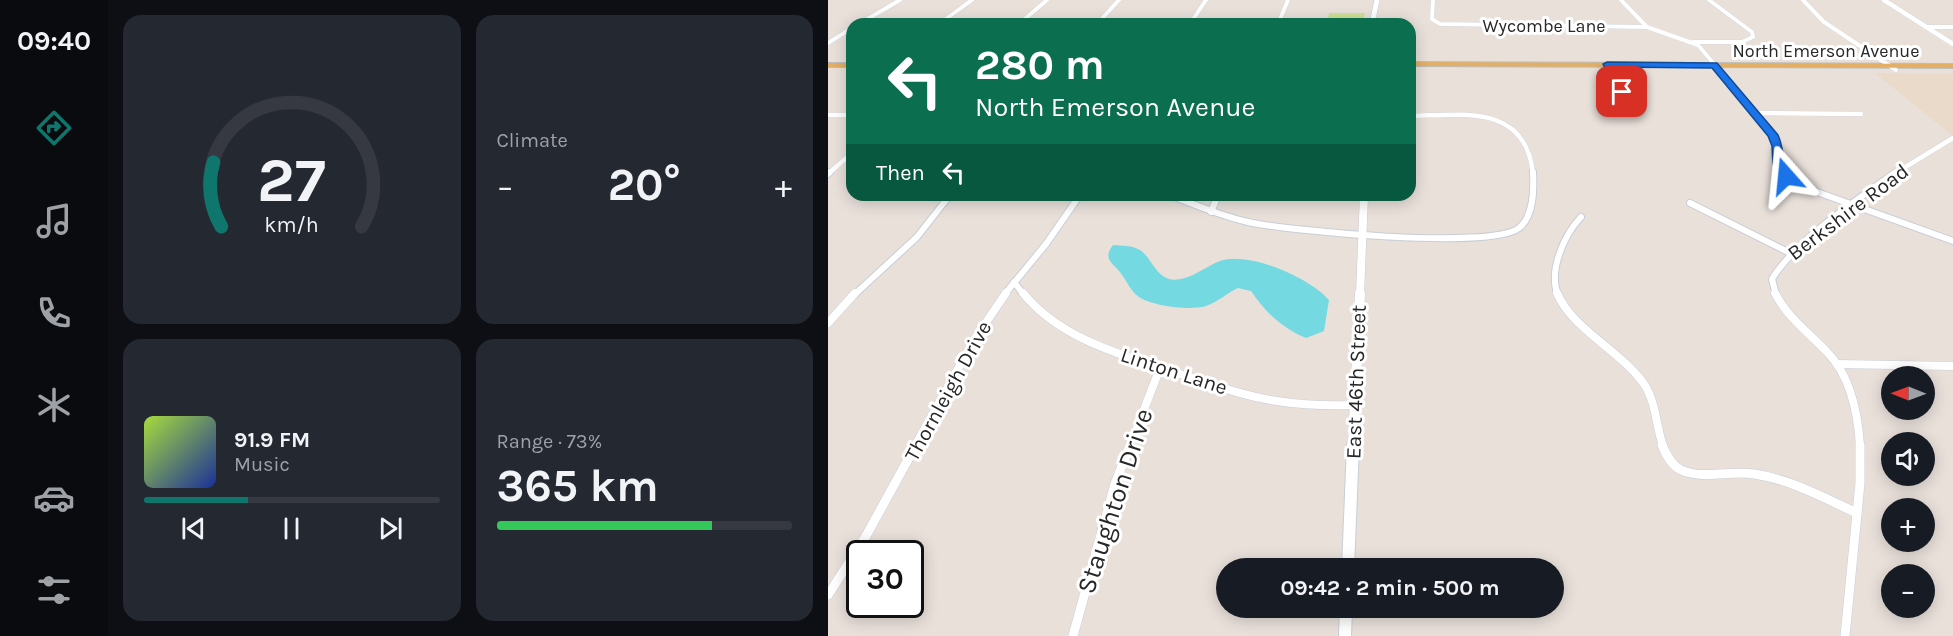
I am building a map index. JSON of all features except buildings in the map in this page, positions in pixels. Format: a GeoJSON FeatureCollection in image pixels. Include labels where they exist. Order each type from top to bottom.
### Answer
{"type":"FeatureCollection","features":[{"type":"Feature","properties":{"kind":"main road"},"geometry":{"type":"LineString","coordinates":[[1375,18],[1377,0]]}},
{"type":"Feature","properties":{"kind":"main road"},"geometry":{"type":"LineString","coordinates":[[828,64],[846,64]]}},
{"type":"Feature","properties":{"kind":"main road","name":"North Emerson Avenue"},"geometry":{"type":"LineString","coordinates":[[1416,66],[1953,68]]}},
{"type":"Feature","properties":{"kind":"main road","name":"East 46th Street"},"geometry":{"type":"LineString","coordinates":[[1348,558],[1364,201]]}},
{"type":"Feature","properties":{"kind":"main road"},"geometry":{"type":"LineString","coordinates":[[1345,636],[1346,618]]}},
{"type":"Feature","properties":{"kind":"street"},"geometry":{"type":"LineString","coordinates":[[869,18],[900,0]]}},
{"type":"Feature","properties":{"kind":"street"},"geometry":{"type":"LineString","coordinates":[[947,18],[972,0]]}},
{"type":"Feature","properties":{"kind":"street"},"geometry":{"type":"LineString","coordinates":[[1026,18],[1047,0]]}},
{"type":"Feature","properties":{"kind":"street"},"geometry":{"type":"LineString","coordinates":[[1102,18],[1119,0]]}},
{"type":"Feature","properties":{"kind":"street"},"geometry":{"type":"LineString","coordinates":[[1194,18],[1206,0]]}},
{"type":"Feature","properties":{"kind":"street"},"geometry":{"type":"LineString","coordinates":[[1280,18],[1288,0]]}},
{"type":"Feature","properties":{"kind":"street","name":"Wycombe Lane"},"geometry":{"type":"LineString","coordinates":[[1433,0],[1432,17],[1441,24],[1456,26],[1501,24],[1647,27]]}},
{"type":"Feature","properties":{"kind":"street"},"geometry":{"type":"LineString","coordinates":[[1621,0],[1647,27],[1693,42],[1742,42],[1753,37],[1752,32],[1710,0]]}},
{"type":"Feature","properties":{"kind":"street"},"geometry":{"type":"LineString","coordinates":[[1803,0],[1823,21],[1894,68]]}},
{"type":"Feature","properties":{"kind":"street"},"geometry":{"type":"LineString","coordinates":[[1884,0],[1953,44]]}},
{"type":"Feature","properties":{"kind":"street"},"geometry":{"type":"LineString","coordinates":[[1926,27],[1953,27]]}},
{"type":"Feature","properties":{"kind":"street"},"geometry":{"type":"LineString","coordinates":[[828,43],[846,32]]}},
{"type":"Feature","properties":{"kind":"street"},"geometry":{"type":"LineString","coordinates":[[1693,42],[1701,48],[1775,140],[1778,164],[1786,176],[1806,188],[1953,241]]}},
{"type":"Feature","properties":{"kind":"street"},"geometry":{"type":"LineString","coordinates":[[1608,67],[1629,108]]}},
{"type":"Feature","properties":{"kind":"street"},"geometry":{"type":"LineString","coordinates":[[1754,113],[1861,114]]}},
{"type":"Feature","properties":{"kind":"street"},"geometry":{"type":"LineString","coordinates":[[828,115],[846,115]]}},
{"type":"Feature","properties":{"kind":"street"},"geometry":{"type":"LineString","coordinates":[[1184,201],[1211,212],[1281,229],[1362,235],[1490,237],[1509,233],[1524,222],[1533,192],[1533,173],[1528,151],[1513,129],[1496,120],[1481,117],[1416,116]]}},
{"type":"Feature","properties":{"kind":"street","name":"Berkshire Road"},"geometry":{"type":"LineString","coordinates":[[1845,636],[1861,444],[1853,401],[1837,364],[1788,313],[1775,294],[1772,285],[1773,273],[1781,263],[1851,203],[1935,147],[1953,138]]}},
{"type":"Feature","properties":{"kind":"street"},"geometry":{"type":"LineString","coordinates":[[828,174],[846,158]]}},
{"type":"Feature","properties":{"kind":"street"},"geometry":{"type":"LineString","coordinates":[[828,323],[876,273],[917,237],[945,201]]}},
{"type":"Feature","properties":{"kind":"street","name":"Thornleigh Drive"},"geometry":{"type":"LineString","coordinates":[[828,595],[871,526],[974,340],[1014,282],[1046,244],[1076,201]]}},
{"type":"Feature","properties":{"kind":"street"},"geometry":{"type":"LineString","coordinates":[[1211,212],[1216,201]]}},
{"type":"Feature","properties":{"kind":"street"},"geometry":{"type":"LineString","coordinates":[[1690,203],[1792,254]]}},
{"type":"Feature","properties":{"kind":"street"},"geometry":{"type":"LineString","coordinates":[[1581,217],[1568,229],[1554,274],[1554,289],[1565,307],[1629,366],[1645,386],[1668,459],[1676,467],[1689,472],[1735,471],[1768,477],[1857,513]]}},
{"type":"Feature","properties":{"kind":"street","name":"Linton Lane"},"geometry":{"type":"LineString","coordinates":[[1014,282],[1040,310],[1071,332],[1103,348],[1263,399],[1319,405],[1355,405]]}},
{"type":"Feature","properties":{"kind":"street"},"geometry":{"type":"LineString","coordinates":[[1837,364],[1953,366]]}},
{"type":"Feature","properties":{"kind":"street","name":"Staughton Drive"},"geometry":{"type":"LineString","coordinates":[[1073,636],[1115,484],[1160,368]]}},
{"type":"Feature","properties":{"kind":"shaded area"},"geometry":{"type":"Polygon","coordinates":[[[1875,73],[1953,74],[1953,135],[1952,135],[1875,73]]]}},
{"type":"Feature","properties":{"kind":"green space"},"geometry":{"type":"Polygon","coordinates":[[[1329,13],[1365,13],[1364,18],[1328,18],[1329,13]]]}},
{"type":"Feature","properties":{"kind":"water"},"geometry":{"type":"Polygon","coordinates":[[[1113,245],[1137,248],[1160,274],[1176,280],[1195,274],[1220,261],[1232,259],[1247,260],[1278,268],[1308,283],[1329,300],[1324,331],[1306,338],[1297,334],[1275,319],[1251,291],[1238,288],[1215,302],[1199,307],[1172,307],[1145,300],[1133,292],[1109,259],[1113,245]]]}},
{"type":"Feature","properties":{"kind":"route"},"geometry":{"type":"LineString","coordinates":[[1622,92],[1607,64],[1714,65],[1773,135],[1778,151],[1778,164],[1786,176]]}}]}
